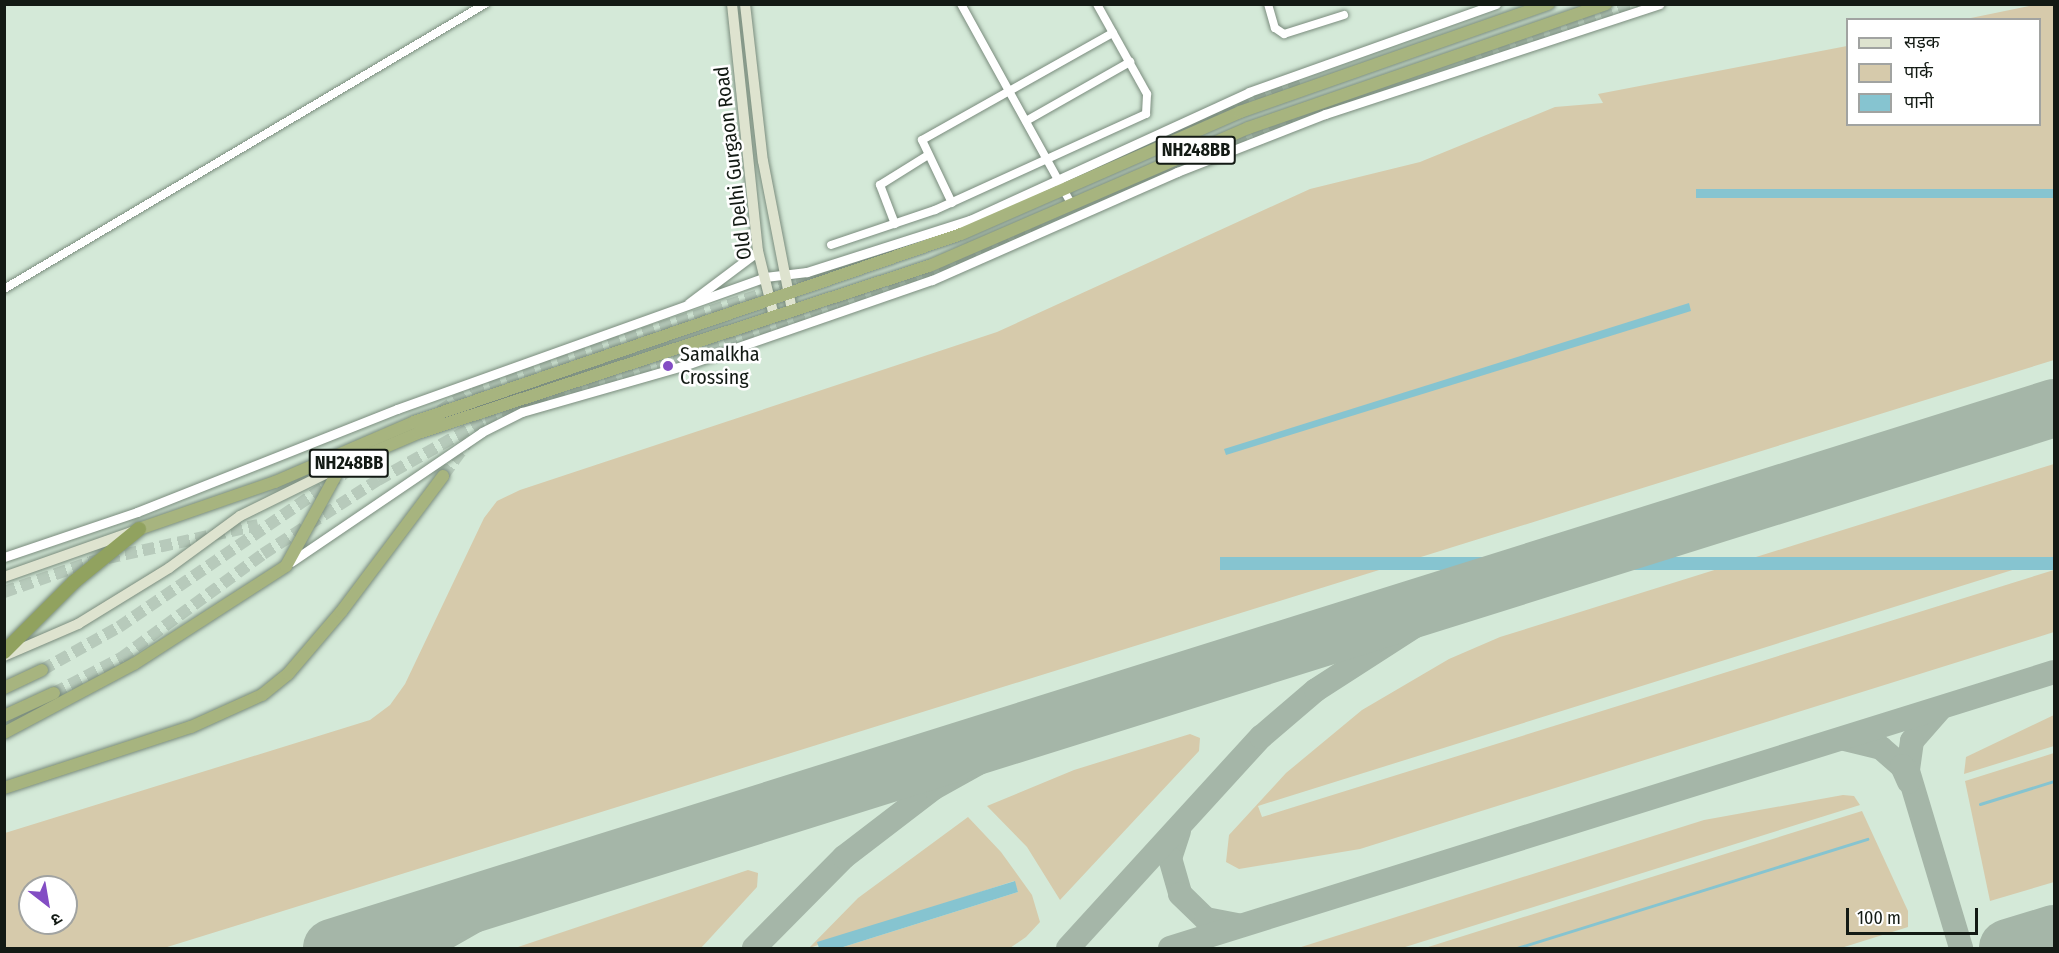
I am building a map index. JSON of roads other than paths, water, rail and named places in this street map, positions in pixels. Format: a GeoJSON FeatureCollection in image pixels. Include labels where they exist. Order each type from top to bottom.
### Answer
{"type":"FeatureCollection","features":[{"type":"Feature","properties":{"kind":"highway","name":"NH248BB"},"geometry":{"type":"LineString","coordinates":[[139,530],[297,473],[414,422],[769,298],[961,234],[1062,184],[1240,112],[1549,4]]}},
{"type":"Feature","properties":{"kind":"highway","name":"NH248BB"},"geometry":{"type":"LineString","coordinates":[[4,734],[134,664],[291,562],[341,466],[418,433],[929,266],[1269,120],[1606,4]]}},
{"type":"Feature","properties":{"kind":"highway"},"geometry":{"type":"LineString","coordinates":[[4,788],[191,727],[262,695],[288,674],[341,612],[443,476]]}},
{"type":"Feature","properties":{"kind":"highway"},"geometry":{"type":"LineString","coordinates":[[4,654],[74,582],[139,530]]}},
{"type":"Feature","properties":{"kind":"highway"},"geometry":{"type":"LineString","coordinates":[[4,688],[42,670]]}},
{"type":"Feature","properties":{"kind":"highway"},"geometry":{"type":"LineString","coordinates":[[4,716],[54,693]]}},
{"type":"Feature","properties":{"kind":"main road","name":"Old Delhi Gurgaon Road"},"geometry":{"type":"LineString","coordinates":[[732,4],[758,251],[774,316]]}},
{"type":"Feature","properties":{"kind":"main road","name":"Old Delhi Gurgaon Road"},"geometry":{"type":"LineString","coordinates":[[745,4],[763,161],[783,275],[792,310]]}},
{"type":"Feature","properties":{"kind":"main road"},"geometry":{"type":"LineString","coordinates":[[4,654],[78,624],[169,568],[234,520],[341,466]]}},
{"type":"Feature","properties":{"kind":"main road"},"geometry":{"type":"LineString","coordinates":[[4,577],[139,530]]}},
{"type":"Feature","properties":{"kind":"street"},"geometry":{"type":"LineString","coordinates":[[4,289],[485,4]]}},
{"type":"Feature","properties":{"kind":"street"},"geometry":{"type":"LineString","coordinates":[[962,4],[1072,205]]}},
{"type":"Feature","properties":{"kind":"street"},"geometry":{"type":"LineString","coordinates":[[831,244],[952,203],[1146,114],[1148,98],[1097,4]]}},
{"type":"Feature","properties":{"kind":"street"},"geometry":{"type":"LineString","coordinates":[[1268,4],[1275,28],[1284,34],[1344,15]]}},
{"type":"Feature","properties":{"kind":"street"},"geometry":{"type":"LineString","coordinates":[[4,557],[137,512],[397,409],[668,314],[765,276],[807,272],[970,220],[1062,184],[1249,92],[1496,4]]}},
{"type":"Feature","properties":{"kind":"street"},"geometry":{"type":"LineString","coordinates":[[291,562],[482,432],[522,412],[686,365],[933,280],[1177,172],[1325,114],[1659,4]]}},
{"type":"Feature","properties":{"kind":"street"},"geometry":{"type":"LineString","coordinates":[[952,203],[927,155],[923,140],[1113,33]]}},
{"type":"Feature","properties":{"kind":"street"},"geometry":{"type":"LineString","coordinates":[[1026,121],[1130,62]]}},
{"type":"Feature","properties":{"kind":"street"},"geometry":{"type":"LineString","coordinates":[[895,224],[880,185],[927,155]]}},
{"type":"Feature","properties":{"kind":"street"},"geometry":{"type":"LineString","coordinates":[[668,314],[758,251]]}},
{"type":"Feature","properties":{"kind":"water"},"geometry":{"type":"Polygon","coordinates":[[[1696,189],[2054,189],[2054,198],[1696,198],[1696,189]]]}},
{"type":"Feature","properties":{"kind":"water"},"geometry":{"type":"Polygon","coordinates":[[[1689,303],[1691,311],[1226,455],[1224,449],[1689,303]]]}},
{"type":"Feature","properties":{"kind":"water"},"geometry":{"type":"Polygon","coordinates":[[[1220,557],[2054,557],[2054,570],[1220,570],[1220,557]]]}},
{"type":"Feature","properties":{"kind":"water"},"geometry":{"type":"Polygon","coordinates":[[[1015,881],[1018,892],[840,948],[819,948],[817,942],[1015,881]]]}},
{"type":"Feature","properties":{"kind":"waterway"},"geometry":{"type":"LineString","coordinates":[[1980,804],[2054,781]]}},
{"type":"Feature","properties":{"kind":"waterway"},"geometry":{"type":"LineString","coordinates":[[1517,948],[1867,839]]}},
{"type":"Feature","properties":{"kind":"tunnel"},"geometry":{"type":"LineString","coordinates":[[1465,63],[1637,4]]}},
{"type":"Feature","properties":{"kind":"tunnel"},"geometry":{"type":"LineString","coordinates":[[1026,199],[1238,106],[1303,84]]}},
{"type":"Feature","properties":{"kind":"tunnel"},"geometry":{"type":"LineString","coordinates":[[1203,158],[1293,122]]}},
{"type":"Feature","properties":{"kind":"tunnel"},"geometry":{"type":"LineString","coordinates":[[54,693],[121,658],[263,554],[378,480],[485,420],[837,305],[965,260],[1044,226]]}},
{"type":"Feature","properties":{"kind":"tunnel"},"geometry":{"type":"LineString","coordinates":[[440,411],[472,390],[935,237]]}},
{"type":"Feature","properties":{"kind":"tunnel"},"geometry":{"type":"LineString","coordinates":[[443,476],[469,440]]}},
{"type":"Feature","properties":{"kind":"tunnel"},"geometry":{"type":"LineString","coordinates":[[42,670],[119,627],[365,459]]}},
{"type":"Feature","properties":{"kind":"tunnel"},"geometry":{"type":"LineString","coordinates":[[4,592],[90,562],[258,525]]}},
{"type":"Feature","properties":{"kind":"place","name":"Samalkha Crossing"},"geometry":{"type":"Point","coordinates":[668,366]}}]}
